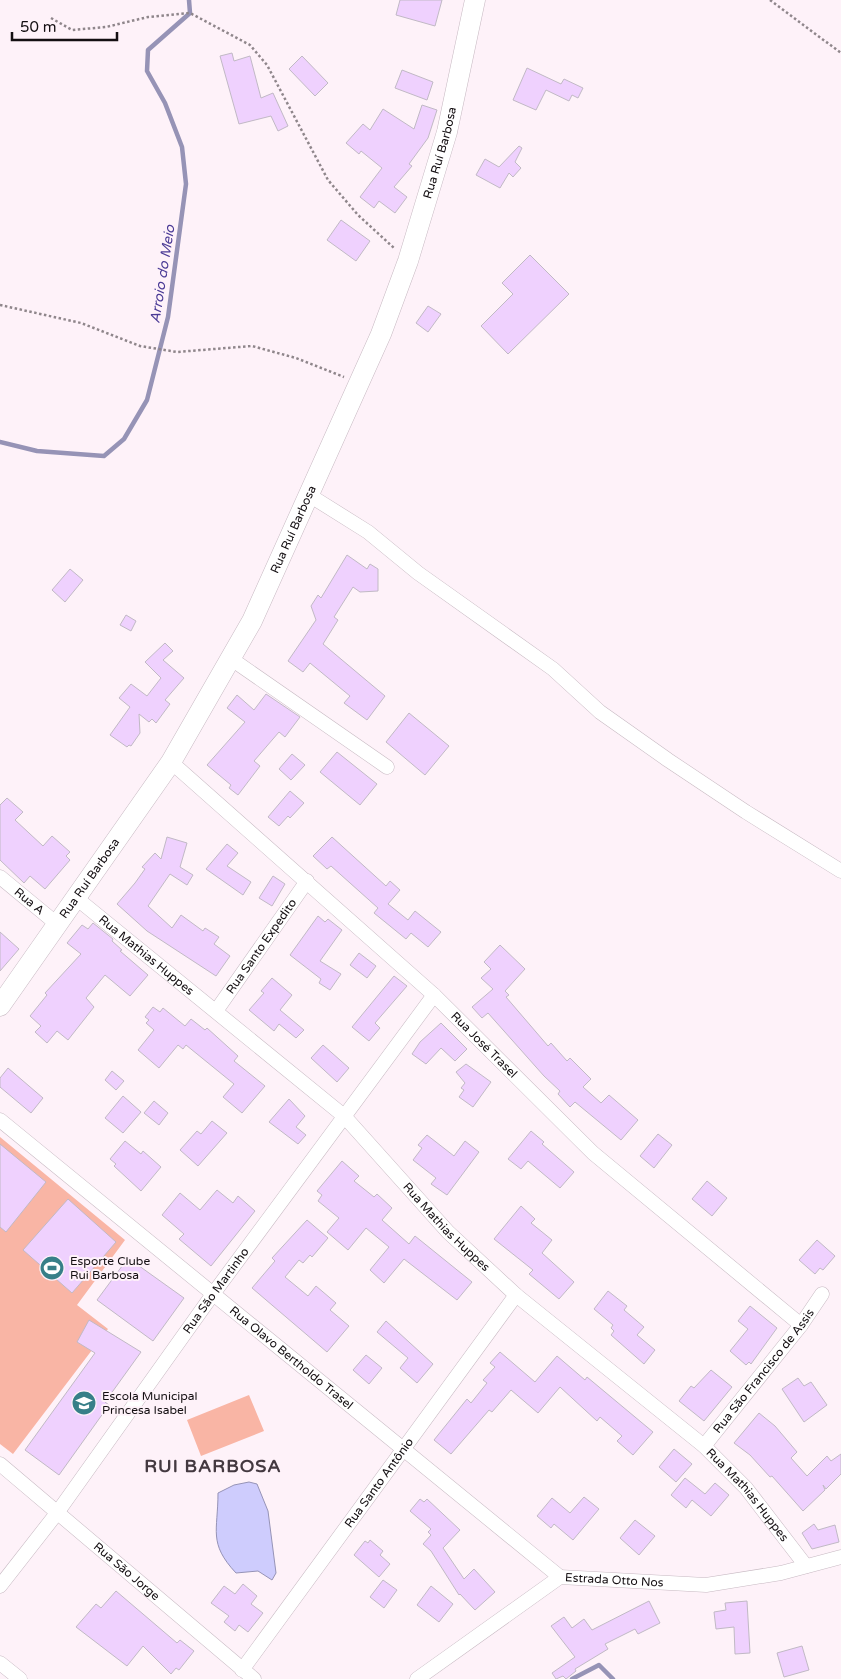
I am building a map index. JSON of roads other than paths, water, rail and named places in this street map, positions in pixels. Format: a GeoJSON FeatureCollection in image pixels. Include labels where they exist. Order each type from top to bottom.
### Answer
{"type":"FeatureCollection","features":[{"type":"Feature","properties":{"kind":"main road","name":"Rua Ruí Barbosa"},"geometry":{"type":"LineString","coordinates":[[0,1006],[171,762],[252,621],[381,334],[408,261],[447,132],[475,0]]}},
{"type":"Feature","properties":{"kind":"street"},"geometry":{"type":"LineString","coordinates":[[309,495],[368,532],[418,573],[553,669],[600,712],[746,812],[841,871]]}},
{"type":"Feature","properties":{"kind":"street"},"geometry":{"type":"LineString","coordinates":[[230,658],[387,767]]}},
{"type":"Feature","properties":{"kind":"street","name":"Rua José Trasel"},"geometry":{"type":"LineString","coordinates":[[171,762],[434,995],[593,1153],[801,1326]]}},
{"type":"Feature","properties":{"kind":"street","name":"Rua A"},"geometry":{"type":"LineString","coordinates":[[0,877],[57,924]]}},
{"type":"Feature","properties":{"kind":"street","name":"Rua Santo Expedito"},"geometry":{"type":"LineString","coordinates":[[216,1011],[307,881]]}},
{"type":"Feature","properties":{"kind":"street","name":"Rua Mathias Huppes"},"geometry":{"type":"LineString","coordinates":[[75,897],[344,1116],[448,1232],[516,1295],[704,1446],[746,1488],[806,1566]]}},
{"type":"Feature","properties":{"kind":"street","name":"Rua São Martinho"},"geometry":{"type":"LineString","coordinates":[[0,1586],[57,1513],[213,1294],[434,995]]}},
{"type":"Feature","properties":{"kind":"street","name":"Rua Olavo Bertholdo Trasel"},"geometry":{"type":"LineString","coordinates":[[0,1120],[402,1450],[560,1577]]}},
{"type":"Feature","properties":{"kind":"street","name":"Rua São Francisco de Assis"},"geometry":{"type":"LineString","coordinates":[[704,1446],[801,1326],[822,1294]]}},
{"type":"Feature","properties":{"kind":"street","name":"Rua Santo Antônio"},"geometry":{"type":"LineString","coordinates":[[242,1670],[516,1295]]}},
{"type":"Feature","properties":{"kind":"street","name":"Rua São Jorge"},"geometry":{"type":"LineString","coordinates":[[0,1464],[254,1679]]}},
{"type":"Feature","properties":{"kind":"street","name":"Estrada Otto Nos"},"geometry":{"type":"LineString","coordinates":[[417,1679],[560,1577],[706,1585],[782,1573],[841,1557]]}},
{"type":"Feature","properties":{"kind":"street"},"geometry":{"type":"LineString","coordinates":[[0,1663],[20,1679]]}},
{"type":"Feature","properties":{"kind":"water"},"geometry":{"type":"Polygon","coordinates":[[[249,1482],[257,1484],[268,1511],[276,1573],[272,1580],[258,1571],[236,1573],[227,1563],[218,1545],[216,1527],[218,1493],[234,1485],[249,1482]]]}},
{"type":"Feature","properties":{"kind":"waterway","name":"Arroio do Meio"},"geometry":{"type":"LineString","coordinates":[[0,442],[37,451],[104,456],[124,439],[147,400],[168,317],[186,184],[182,147],[165,103],[147,71],[148,50],[190,13],[189,0]]}},
{"type":"Feature","properties":{"kind":"waterway"},"geometry":{"type":"LineString","coordinates":[[572,1679],[599,1665],[613,1679]]}},
{"type":"Feature","properties":{"kind":"place","name":"Esporte Clube Rui Barbosa"},"geometry":{"type":"Point","coordinates":[52,1268]}},
{"type":"Feature","properties":{"kind":"place","name":"Escola Municipal Princesa Isabel"},"geometry":{"type":"Point","coordinates":[84,1403]}},
{"type":"Feature","properties":{"kind":"district","name":"RUI BARBOSA"},"geometry":{"type":"Point","coordinates":[213,1466]}}]}
